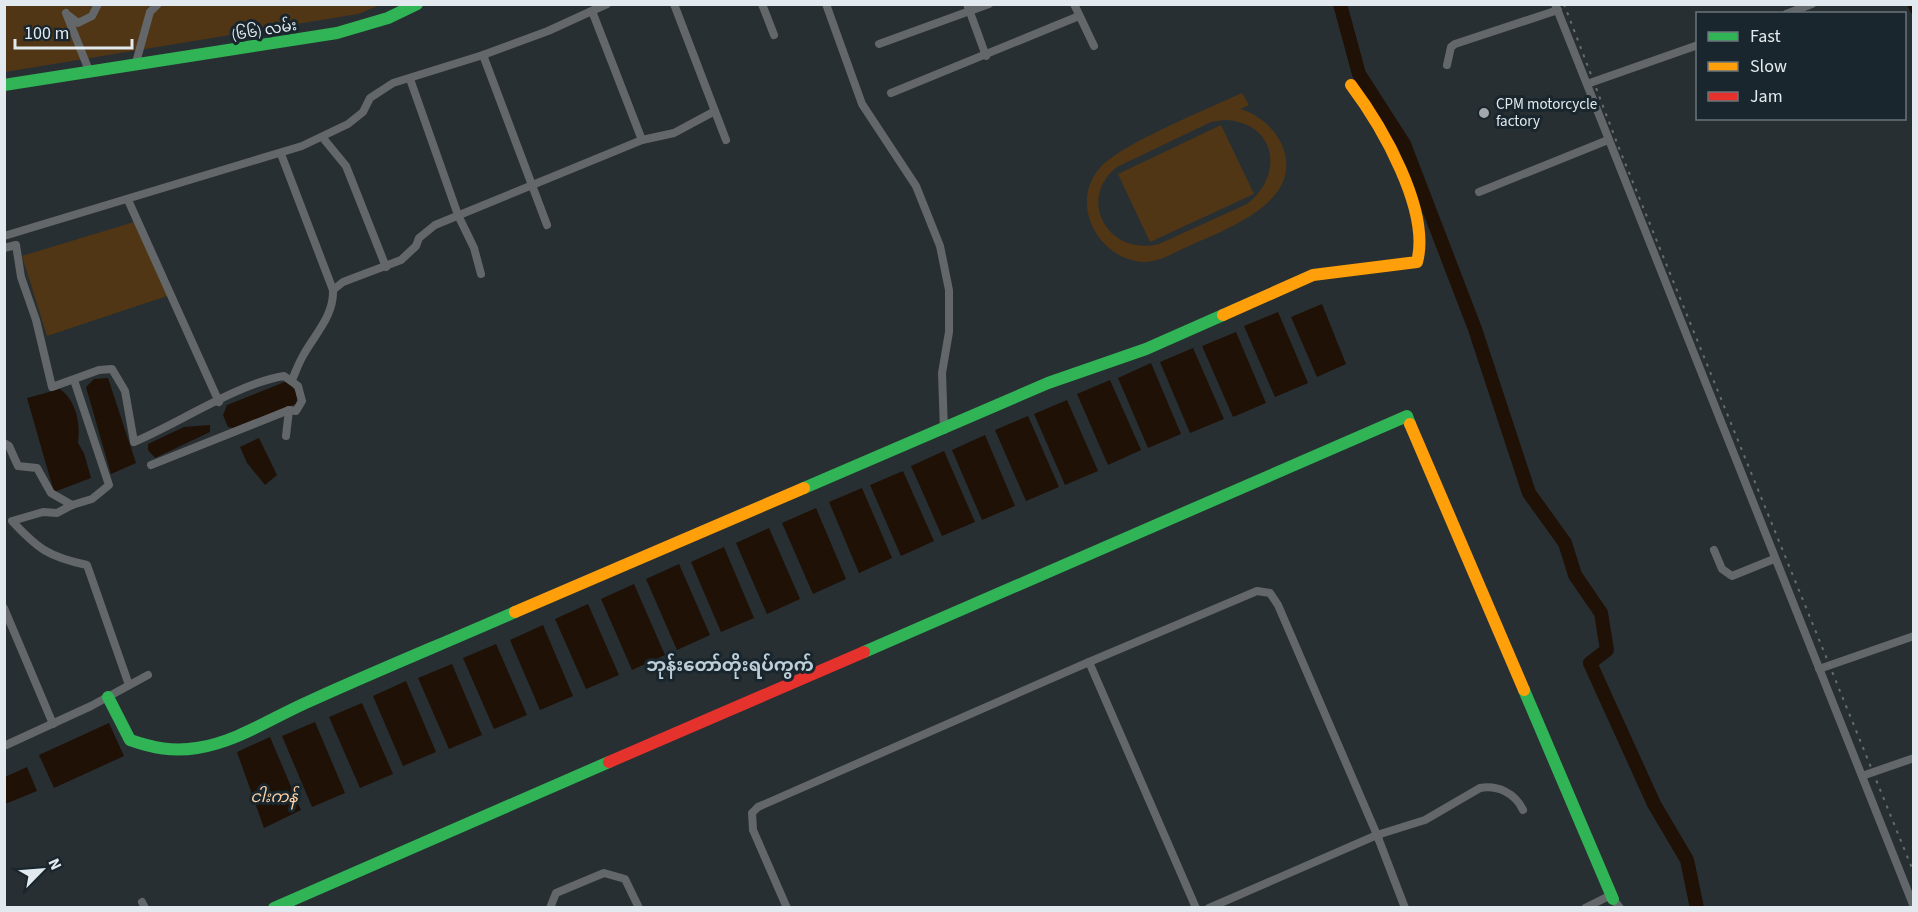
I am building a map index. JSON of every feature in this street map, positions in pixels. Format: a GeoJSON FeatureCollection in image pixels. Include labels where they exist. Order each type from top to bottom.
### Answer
{"type":"FeatureCollection","features":[{"type":"Feature","properties":{"kind":"street"},"geometry":{"type":"LineString","coordinates":[[90,73],[66,13],[78,23],[92,16],[98,4]]}},
{"type":"Feature","properties":{"kind":"street"},"geometry":{"type":"LineString","coordinates":[[135,66],[150,12],[158,4]]}},
{"type":"Feature","properties":{"kind":"street","name":"(၆၆) လမ်း"},"geometry":{"type":"LineString","coordinates":[[4,86],[337,33],[388,18],[417,4]]}},
{"type":"Feature","properties":{"kind":"street"},"geometry":{"type":"LineString","coordinates":[[4,236],[281,154],[323,138],[363,112],[370,98],[383,88],[483,55],[607,4]]}},
{"type":"Feature","properties":{"kind":"street"},"geometry":{"type":"LineString","coordinates":[[674,4],[726,140]]}},
{"type":"Feature","properties":{"kind":"street"},"geometry":{"type":"LineString","coordinates":[[762,4],[774,35]]}},
{"type":"Feature","properties":{"kind":"street"},"geometry":{"type":"LineString","coordinates":[[826,4],[862,104],[916,186],[940,246],[949,290],[949,332],[942,373],[944,430]]}},
{"type":"Feature","properties":{"kind":"street"},"geometry":{"type":"LineString","coordinates":[[879,44],[968,9],[989,4]]}},
{"type":"Feature","properties":{"kind":"street"},"geometry":{"type":"LineString","coordinates":[[1791,12],[1812,4]]}},
{"type":"Feature","properties":{"kind":"street"},"geometry":{"type":"LineString","coordinates":[[1076,5],[1094,46]]}},
{"type":"Feature","properties":{"kind":"street"},"geometry":{"type":"LineString","coordinates":[[1448,64],[1451,47],[1455,44],[1556,7],[1774,560],[1914,907]]}},
{"type":"Feature","properties":{"kind":"street"},"geometry":{"type":"LineString","coordinates":[[968,9],[986,56]]}},
{"type":"Feature","properties":{"kind":"street"},"geometry":{"type":"LineString","coordinates":[[592,11],[642,140]]}},
{"type":"Feature","properties":{"kind":"street"},"geometry":{"type":"LineString","coordinates":[[891,93],[1079,16]]}},
{"type":"Feature","properties":{"kind":"street"},"geometry":{"type":"LineString","coordinates":[[1587,84],[1696,46]]}},
{"type":"Feature","properties":{"kind":"street"},"geometry":{"type":"LineString","coordinates":[[483,55],[547,225]]}},
{"type":"Feature","properties":{"kind":"street"},"geometry":{"type":"LineString","coordinates":[[410,79],[458,215],[474,248],[481,274]]}},
{"type":"Feature","properties":{"kind":"street"},"geometry":{"type":"LineString","coordinates":[[108,697],[130,740],[157,750],[183,752],[204,749],[309,701],[944,430],[1048,383],[1146,349],[1313,274],[1417,262],[1420,253],[1419,235],[1407,187],[1378,122],[1351,85]]}},
{"type":"Feature","properties":{"kind":"street"},"geometry":{"type":"LineString","coordinates":[[333,290],[343,282],[386,267],[410,253],[420,238],[435,225],[642,140],[674,133],[715,111]]}},
{"type":"Feature","properties":{"kind":"street"},"geometry":{"type":"LineString","coordinates":[[323,138],[346,166],[386,267]]}},
{"type":"Feature","properties":{"kind":"street"},"geometry":{"type":"LineString","coordinates":[[1479,192],[1608,140]]}},
{"type":"Feature","properties":{"kind":"street"},"geometry":{"type":"LineString","coordinates":[[281,154],[333,290],[331,305],[323,326],[304,354],[292,380]]}},
{"type":"Feature","properties":{"kind":"street"},"geometry":{"type":"LineString","coordinates":[[128,200],[219,402]]}},
{"type":"Feature","properties":{"kind":"street"},"geometry":{"type":"LineString","coordinates":[[4,248],[16,245],[21,277],[36,320],[51,387],[99,370],[112,369],[125,391],[134,442],[219,402],[233,393],[279,377],[292,380],[298,386],[302,401],[296,411],[290,410],[151,465]]}},
{"type":"Feature","properties":{"kind":"street"},"geometry":{"type":"LineString","coordinates":[[74,380],[109,485],[92,499],[72,505],[57,513],[43,512],[12,521],[31,541],[56,558],[87,565],[129,685]]}},
{"type":"Feature","properties":{"kind":"street"},"geometry":{"type":"LineString","coordinates":[[286,436],[290,410]]}},
{"type":"Feature","properties":{"kind":"street"},"geometry":{"type":"LineString","coordinates":[[274,908],[1407,416],[1616,903]]}},
{"type":"Feature","properties":{"kind":"street"},"geometry":{"type":"LineString","coordinates":[[4,443],[9,447],[18,466],[37,468],[51,493],[72,505]]}},
{"type":"Feature","properties":{"kind":"street"},"geometry":{"type":"LineString","coordinates":[[1714,550],[1722,569],[1732,576],[1774,560]]}},
{"type":"Feature","properties":{"kind":"street"},"geometry":{"type":"LineString","coordinates":[[787,908],[753,830],[752,813],[758,807],[1257,591],[1270,593],[1377,835],[1405,908]]}},
{"type":"Feature","properties":{"kind":"street"},"geometry":{"type":"LineString","coordinates":[[4,608],[53,724]]}},
{"type":"Feature","properties":{"kind":"street"},"geometry":{"type":"LineString","coordinates":[[1819,669],[1914,636]]}},
{"type":"Feature","properties":{"kind":"street"},"geometry":{"type":"LineString","coordinates":[[1089,662],[1196,908]]}},
{"type":"Feature","properties":{"kind":"street"},"geometry":{"type":"LineString","coordinates":[[4,746],[108,697],[148,675]]}},
{"type":"Feature","properties":{"kind":"street"},"geometry":{"type":"LineString","coordinates":[[1862,776],[1914,758]]}},
{"type":"Feature","properties":{"kind":"street"},"geometry":{"type":"LineString","coordinates":[[1209,908],[1377,835],[1425,820],[1480,788],[1490,787],[1508,793],[1516,798],[1523,810]]}},
{"type":"Feature","properties":{"kind":"street"},"geometry":{"type":"LineString","coordinates":[[550,908],[556,893],[604,873],[625,879],[639,908]]}},
{"type":"Feature","properties":{"kind":"street"},"geometry":{"type":"LineString","coordinates":[[1585,908],[1607,897],[1616,903]]}},
{"type":"Feature","properties":{"kind":"shaded area"},"geometry":{"type":"Polygon","coordinates":[[[5,5],[380,5],[358,14],[5,72],[5,5]]]}},
{"type":"Feature","properties":{"kind":"shaded area"},"geometry":{"type":"Polygon","coordinates":[[[1242,93],[1249,105],[1240,109],[1264,122],[1281,143],[1286,164],[1283,182],[1272,198],[1256,212],[1237,223],[1159,259],[1144,262],[1128,259],[1114,252],[1093,228],[1088,214],[1087,198],[1090,183],[1099,169],[1109,159],[1144,138],[1242,93]],[[1224,120],[1211,122],[1117,167],[1105,180],[1099,194],[1099,209],[1112,234],[1125,242],[1141,246],[1159,244],[1247,204],[1259,192],[1267,178],[1270,165],[1269,151],[1264,139],[1255,129],[1241,123],[1224,120]]]}},
{"type":"Feature","properties":{"kind":"shaded area"},"geometry":{"type":"Polygon","coordinates":[[[1221,125],[1254,194],[1150,242],[1118,174],[1221,125]]]}},
{"type":"Feature","properties":{"kind":"shaded area"},"geometry":{"type":"Polygon","coordinates":[[[134,222],[170,295],[47,336],[22,256],[134,222]]]}},
{"type":"Feature","properties":{"kind":"water"},"geometry":{"type":"Polygon","coordinates":[[[1322,304],[1346,364],[1317,377],[1291,317],[1322,304]]]}},
{"type":"Feature","properties":{"kind":"water"},"geometry":{"type":"Polygon","coordinates":[[[1278,312],[1308,383],[1275,397],[1244,326],[1278,312]]]}},
{"type":"Feature","properties":{"kind":"water"},"geometry":{"type":"Polygon","coordinates":[[[1236,332],[1266,403],[1233,417],[1202,346],[1236,332]]]}},
{"type":"Feature","properties":{"kind":"water"},"geometry":{"type":"Polygon","coordinates":[[[1193,348],[1224,419],[1190,433],[1160,362],[1193,348]]]}},
{"type":"Feature","properties":{"kind":"water"},"geometry":{"type":"Polygon","coordinates":[[[1151,363],[1181,434],[1148,448],[1118,378],[1151,363]]]}},
{"type":"Feature","properties":{"kind":"water"},"geometry":{"type":"Polygon","coordinates":[[[108,378],[136,463],[111,474],[86,387],[94,379],[108,378]]]}},
{"type":"Feature","properties":{"kind":"water"},"geometry":{"type":"Polygon","coordinates":[[[1110,380],[1141,450],[1108,465],[1077,394],[1110,380]]]}},
{"type":"Feature","properties":{"kind":"water"},"geometry":{"type":"Polygon","coordinates":[[[287,381],[295,391],[296,404],[233,428],[228,427],[223,415],[227,405],[287,381]]]}},
{"type":"Feature","properties":{"kind":"water"},"geometry":{"type":"Polygon","coordinates":[[[60,389],[74,406],[79,428],[78,443],[84,453],[91,478],[54,492],[27,398],[60,389]]]}},
{"type":"Feature","properties":{"kind":"water"},"geometry":{"type":"Polygon","coordinates":[[[1067,400],[1098,471],[1065,485],[1034,414],[1067,400]]]}},
{"type":"Feature","properties":{"kind":"water"},"geometry":{"type":"Polygon","coordinates":[[[1028,416],[1059,487],[1026,501],[995,430],[1028,416]]]}},
{"type":"Feature","properties":{"kind":"water"},"geometry":{"type":"Polygon","coordinates":[[[210,425],[210,432],[155,458],[148,450],[148,444],[184,427],[210,425]]]}},
{"type":"Feature","properties":{"kind":"water"},"geometry":{"type":"Polygon","coordinates":[[[985,435],[1015,506],[982,520],[952,450],[985,435]]]}},
{"type":"Feature","properties":{"kind":"water"},"geometry":{"type":"Polygon","coordinates":[[[259,438],[277,475],[265,485],[247,463],[240,447],[259,438]]]}},
{"type":"Feature","properties":{"kind":"water"},"geometry":{"type":"Polygon","coordinates":[[[944,451],[975,522],[942,536],[911,466],[944,451]]]}},
{"type":"Feature","properties":{"kind":"water"},"geometry":{"type":"Polygon","coordinates":[[[903,471],[934,541],[901,556],[870,485],[903,471]]]}},
{"type":"Feature","properties":{"kind":"water"},"geometry":{"type":"Polygon","coordinates":[[[862,488],[892,558],[859,573],[829,502],[862,488]]]}},
{"type":"Feature","properties":{"kind":"water"},"geometry":{"type":"Polygon","coordinates":[[[816,508],[846,579],[813,594],[782,523],[816,508]]]}},
{"type":"Feature","properties":{"kind":"water"},"geometry":{"type":"Polygon","coordinates":[[[769,528],[800,599],[767,614],[736,543],[769,528]]]}},
{"type":"Feature","properties":{"kind":"water"},"geometry":{"type":"Polygon","coordinates":[[[724,547],[754,618],[721,632],[691,562],[724,547]]]}},
{"type":"Feature","properties":{"kind":"water"},"geometry":{"type":"Polygon","coordinates":[[[679,564],[710,635],[677,650],[646,579],[679,564]]]}},
{"type":"Feature","properties":{"kind":"water"},"geometry":{"type":"Polygon","coordinates":[[[634,584],[665,655],[632,670],[601,599],[634,584]]]}},
{"type":"Feature","properties":{"kind":"water"},"geometry":{"type":"Polygon","coordinates":[[[588,604],[619,675],[586,689],[555,619],[588,604]]]}},
{"type":"Feature","properties":{"kind":"water"},"geometry":{"type":"Polygon","coordinates":[[[543,625],[573,696],[540,710],[510,640],[543,625]]]}},
{"type":"Feature","properties":{"kind":"water"},"geometry":{"type":"Polygon","coordinates":[[[496,644],[527,715],[494,729],[463,658],[496,644]]]}},
{"type":"Feature","properties":{"kind":"water"},"geometry":{"type":"Polygon","coordinates":[[[452,664],[482,735],[449,749],[418,678],[452,664]]]}},
{"type":"Feature","properties":{"kind":"water"},"geometry":{"type":"Polygon","coordinates":[[[406,681],[436,752],[403,766],[373,696],[406,681]]]}},
{"type":"Feature","properties":{"kind":"water"},"geometry":{"type":"Polygon","coordinates":[[[362,703],[393,774],[360,788],[329,717],[362,703]]]}},
{"type":"Feature","properties":{"kind":"water","name":"ငါးကန်"},"geometry":{"type":"Polygon","coordinates":[[[315,722],[345,793],[312,807],[282,736],[315,722]]]}},
{"type":"Feature","properties":{"kind":"water"},"geometry":{"type":"Polygon","coordinates":[[[109,723],[124,756],[54,788],[39,755],[109,723]]]}},
{"type":"Feature","properties":{"kind":"water","name":"ငါးကန်"},"geometry":{"type":"Polygon","coordinates":[[[270,737],[301,810],[264,828],[237,752],[270,737]]]}},
{"type":"Feature","properties":{"kind":"water"},"geometry":{"type":"Polygon","coordinates":[[[27,767],[37,791],[5,804],[5,777],[27,767]]]}},
{"type":"Feature","properties":{"kind":"waterway"},"geometry":{"type":"LineString","coordinates":[[1340,4],[1359,74],[1404,144],[1475,329],[1529,493],[1565,543],[1575,575],[1601,613],[1607,650],[1590,663],[1654,804],[1687,860],[1697,908]]}},
{"type":"Feature","properties":{"kind":"waterway"},"geometry":{"type":"LineString","coordinates":[[1911,4],[1914,10]]}},
{"type":"Feature","properties":{"kind":"railway"},"geometry":{"type":"LineString","coordinates":[[1564,4],[1619,148],[1914,873]]}},
{"type":"Feature","properties":{"kind":"traffic: fast"},"geometry":{"type":"LineString","coordinates":[[4,85],[337,33],[388,18],[417,4]]}},
{"type":"Feature","properties":{"kind":"traffic: fast"},"geometry":{"type":"LineString","coordinates":[[804,488],[1048,383],[1146,349],[1223,315]]}},
{"type":"Feature","properties":{"kind":"traffic: fast"},"geometry":{"type":"LineString","coordinates":[[864,652],[1407,416],[1410,424]]}},
{"type":"Feature","properties":{"kind":"traffic: fast"},"geometry":{"type":"LineString","coordinates":[[108,697],[130,740],[171,749],[212,745],[241,735],[296,707],[515,612]]}},
{"type":"Feature","properties":{"kind":"traffic: fast"},"geometry":{"type":"LineString","coordinates":[[1524,690],[1613,899]]}},
{"type":"Feature","properties":{"kind":"traffic: fast"},"geometry":{"type":"LineString","coordinates":[[274,908],[609,762]]}},
{"type":"Feature","properties":{"kind":"traffic: slow"},"geometry":{"type":"LineString","coordinates":[[1223,315],[1313,275],[1417,262],[1419,241],[1417,218],[1410,194],[1389,145],[1351,85]]}},
{"type":"Feature","properties":{"kind":"traffic: slow"},"geometry":{"type":"LineString","coordinates":[[1410,424],[1524,690]]}},
{"type":"Feature","properties":{"kind":"traffic: slow"},"geometry":{"type":"LineString","coordinates":[[515,612],[804,488]]}},
{"type":"Feature","properties":{"kind":"traffic: jam"},"geometry":{"type":"LineString","coordinates":[[609,762],[864,652]]}},
{"type":"Feature","properties":{"kind":"place","name":"CPM motorcycle factory"},"geometry":{"type":"Point","coordinates":[1484,113]}},
{"type":"Feature","properties":{"kind":"district","name":"ဘုန်းတော်တိုးရပ်ကွက်"},"geometry":{"type":"Point","coordinates":[730,665]}}]}
